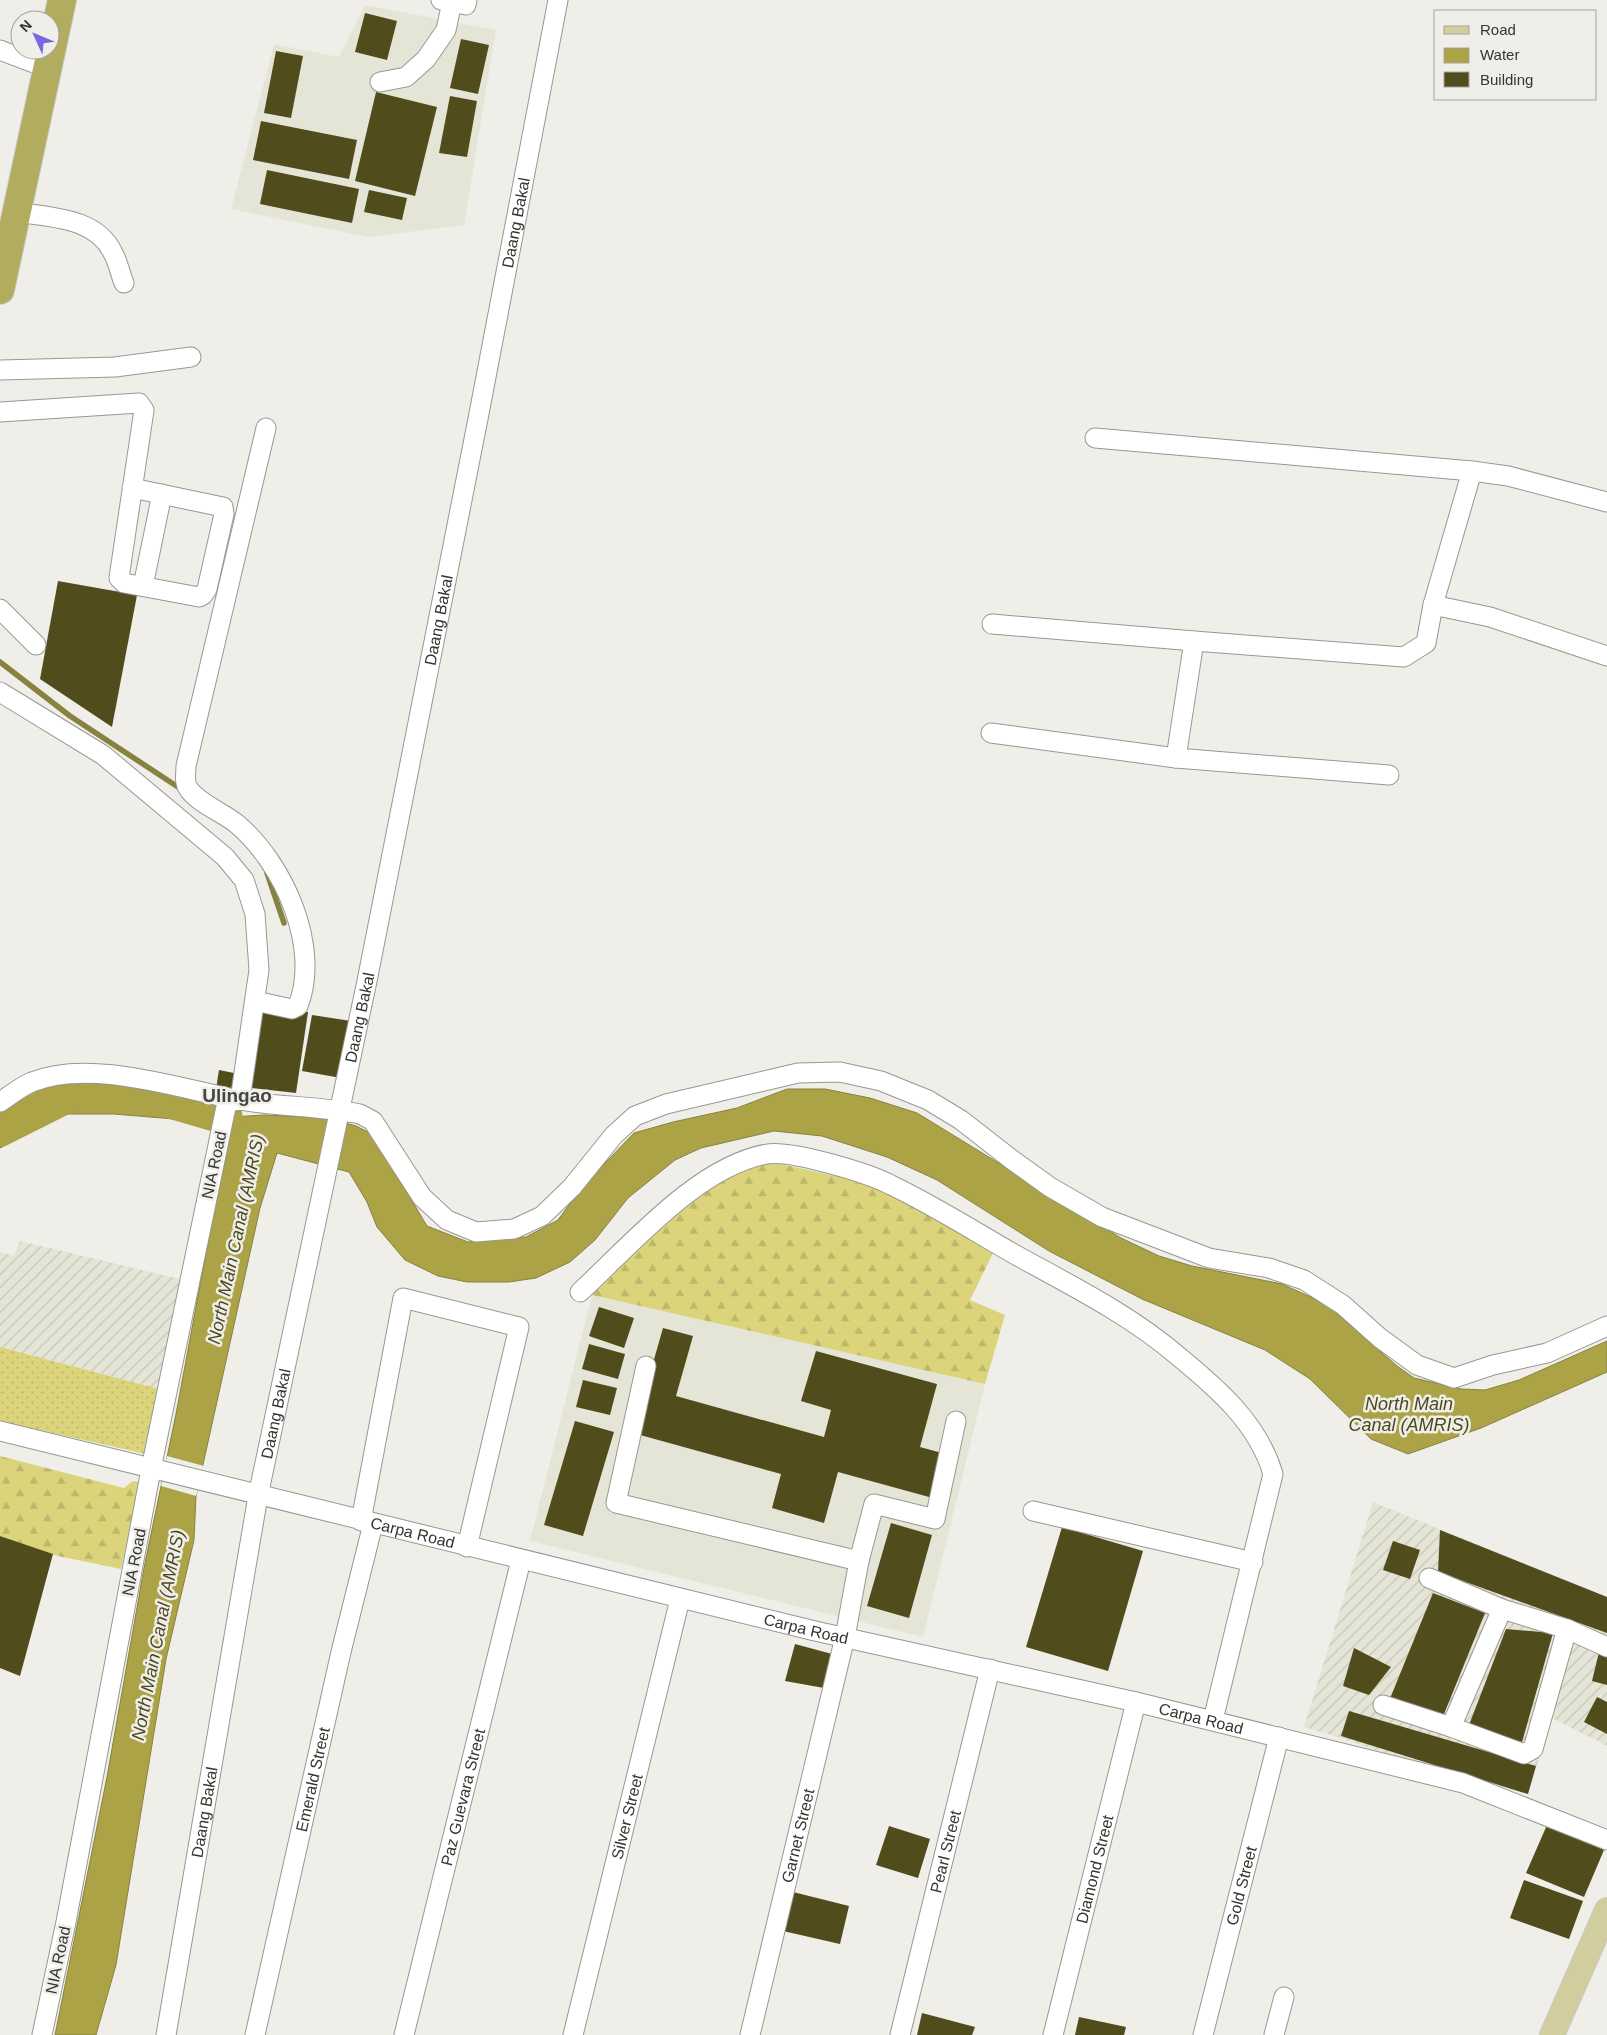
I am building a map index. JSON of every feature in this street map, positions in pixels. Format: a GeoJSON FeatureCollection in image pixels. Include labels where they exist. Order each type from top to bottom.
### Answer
{"type":"FeatureCollection","features":[{"type":"Feature","properties":{"kind":"highway"},"geometry":{"type":"LineString","coordinates":[[0,290],[62,0]]}},
{"type":"Feature","properties":{"kind":"main road"},"geometry":{"type":"LineString","coordinates":[[1552,2035],[1607,1910]]}},
{"type":"Feature","properties":{"kind":"street","name":"Daang Bakal"},"geometry":{"type":"LineString","coordinates":[[166,2035],[258,1496],[367,981],[478,424],[558,0]]}},
{"type":"Feature","properties":{"kind":"street"},"geometry":{"type":"LineString","coordinates":[[380,82],[406,77],[426,59],[446,30],[452,1]]}},
{"type":"Feature","properties":{"kind":"street"},"geometry":{"type":"LineString","coordinates":[[0,50],[48,68]]}},
{"type":"Feature","properties":{"kind":"street"},"geometry":{"type":"LineString","coordinates":[[16,212],[84,224],[100,236],[112,252],[124,283]]}},
{"type":"Feature","properties":{"kind":"street"},"geometry":{"type":"LineString","coordinates":[[0,370],[115,366],[191,357]]}},
{"type":"Feature","properties":{"kind":"street"},"geometry":{"type":"LineString","coordinates":[[0,412],[139,403],[144,410],[132,488],[119,578],[124,583],[199,597],[204,595],[224,514],[223,507],[132,488]]}},
{"type":"Feature","properties":{"kind":"street"},"geometry":{"type":"LineString","coordinates":[[254,1001],[292,1009],[298,1006],[304,985],[304,958],[293,908],[280,878],[261,847],[237,824],[194,795],[188,788],[185,779],[186,766],[266,428]]}},
{"type":"Feature","properties":{"kind":"street"},"geometry":{"type":"LineString","coordinates":[[1094,438],[1472,471],[1508,476],[1607,502]]}},
{"type":"Feature","properties":{"kind":"street"},"geometry":{"type":"LineString","coordinates":[[992,624],[1404,657],[1426,643],[1434,605],[1472,471]]}},
{"type":"Feature","properties":{"kind":"street"},"geometry":{"type":"LineString","coordinates":[[143,586],[162,494]]}},
{"type":"Feature","properties":{"kind":"street"},"geometry":{"type":"LineString","coordinates":[[1434,605],[1490,617],[1607,656]]}},
{"type":"Feature","properties":{"kind":"street"},"geometry":{"type":"LineString","coordinates":[[0,609],[36,645]]}},
{"type":"Feature","properties":{"kind":"street"},"geometry":{"type":"LineString","coordinates":[[1176,758],[1194,641]]}},
{"type":"Feature","properties":{"kind":"street","name":"NIA Road"},"geometry":{"type":"LineString","coordinates":[[0,692],[103,755],[225,856],[244,880],[255,914],[259,970],[234,1101],[223,1122],[68,1912],[42,2035]]}},
{"type":"Feature","properties":{"kind":"street"},"geometry":{"type":"LineString","coordinates":[[991,732],[1176,758],[1389,775]]}},
{"type":"Feature","properties":{"kind":"street"},"geometry":{"type":"LineString","coordinates":[[0,1102],[32,1082],[62,1074],[104,1075],[177,1085],[234,1101],[338,1117],[360,1114],[373,1121],[422,1197],[447,1220],[476,1232],[514,1229],[542,1216],[572,1186],[614,1135],[635,1116],[666,1104],[798,1073],[840,1072],[881,1081],[928,1100],[961,1120],[1050,1187],[1102,1216],[1208,1258],[1270,1268],[1304,1280],[1343,1305],[1380,1338],[1417,1365],[1454,1378],[1493,1365],[1548,1352],[1607,1326]]}},
{"type":"Feature","properties":{"kind":"street"},"geometry":{"type":"LineString","coordinates":[[580,1292],[673,1204],[718,1173],[747,1159],[770,1154],[812,1159],[890,1184],[1113,1310],[1177,1354],[1233,1406],[1254,1432],[1267,1454],[1273,1474],[1213,1720]]}},
{"type":"Feature","properties":{"kind":"street","name":"Emerald Street"},"geometry":{"type":"LineString","coordinates":[[255,2035],[341,1652],[367,1523],[403,1298],[519,1327],[467,1547]]}},
{"type":"Feature","properties":{"kind":"street"},"geometry":{"type":"LineString","coordinates":[[646,1366],[616,1503],[859,1561]]}},
{"type":"Feature","properties":{"kind":"street","name":"Garnet Street"},"geometry":{"type":"LineString","coordinates":[[750,2035],[845,1637],[859,1561],[874,1504],[935,1519],[956,1421]]}},
{"type":"Feature","properties":{"kind":"street","name":"Carpa Road"},"geometry":{"type":"LineString","coordinates":[[0,1432],[156,1467],[258,1496],[680,1599],[948,1662],[990,1669],[1136,1702],[1463,1782],[1607,1840]]}},
{"type":"Feature","properties":{"kind":"street"},"geometry":{"type":"LineString","coordinates":[[1033,1511],[1253,1562]]}},
{"type":"Feature","properties":{"kind":"street","name":"Paz Guevara Street"},"geometry":{"type":"LineString","coordinates":[[404,2035],[521,1560]]}},
{"type":"Feature","properties":{"kind":"street"},"geometry":{"type":"LineString","coordinates":[[1429,1578],[1502,1609],[1567,1629],[1607,1646]]}},
{"type":"Feature","properties":{"kind":"street","name":"Silver Street"},"geometry":{"type":"LineString","coordinates":[[573,2035],[680,1599]]}},
{"type":"Feature","properties":{"kind":"street"},"geometry":{"type":"LineString","coordinates":[[1451,1727],[1502,1609]]}},
{"type":"Feature","properties":{"kind":"street"},"geometry":{"type":"LineString","coordinates":[[1383,1705],[1451,1727],[1524,1754],[1533,1749],[1567,1629]]}},
{"type":"Feature","properties":{"kind":"street","name":"Pearl Street"},"geometry":{"type":"LineString","coordinates":[[900,2035],[990,1669]]}},
{"type":"Feature","properties":{"kind":"street","name":"Diamond Street"},"geometry":{"type":"LineString","coordinates":[[1053,2035],[1136,1702]]}},
{"type":"Feature","properties":{"kind":"street","name":"Gold Street"},"geometry":{"type":"LineString","coordinates":[[1203,2035],[1279,1737]]}},
{"type":"Feature","properties":{"kind":"street"},"geometry":{"type":"LineString","coordinates":[[1274,2035],[1284,1997]]}},
{"type":"Feature","properties":{"kind":"shaded area"},"geometry":{"type":"Polygon","coordinates":[[[365,5],[496,30],[464,225],[369,237],[231,209],[274,44],[339,57],[365,5]]]}},
{"type":"Feature","properties":{"kind":"shaded area"},"geometry":{"type":"Polygon","coordinates":[[[20,1241],[188,1281],[159,1389],[0,1347],[0,1252],[14,1256],[20,1241]]]}},
{"type":"Feature","properties":{"kind":"shaded area"},"geometry":{"type":"Polygon","coordinates":[[[592,1295],[985,1384],[923,1637],[530,1541],[592,1295]]]}},
{"type":"Feature","properties":{"kind":"shaded area"},"geometry":{"type":"Polygon","coordinates":[[[1373,1502],[1607,1597],[1607,1746],[1552,1718],[1528,1794],[1439,1772],[1304,1727],[1373,1502]]]}},
{"type":"Feature","properties":{"kind":"green space"},"geometry":{"type":"Polygon","coordinates":[[[754,1158],[840,1177],[933,1208],[995,1249],[970,1300],[1005,1315],[985,1384],[592,1295],[591,1277],[642,1227],[754,1158]]]}},
{"type":"Feature","properties":{"kind":"green space"},"geometry":{"type":"Polygon","coordinates":[[[0,1347],[159,1389],[146,1454],[0,1421],[0,1347]]]}},
{"type":"Feature","properties":{"kind":"green space"},"geometry":{"type":"Polygon","coordinates":[[[0,1456],[124,1488],[133,1481],[140,1482],[121,1569],[58,1556],[0,1536],[0,1456]]]}},
{"type":"Feature","properties":{"kind":"water","name":"North Main Canal (AMRIS)"},"geometry":{"type":"Polygon","coordinates":[[[787,1089],[825,1089],[870,1098],[917,1113],[1121,1238],[1159,1256],[1192,1266],[1282,1284],[1326,1304],[1397,1366],[1414,1378],[1461,1389],[1485,1390],[1519,1380],[1607,1341],[1607,1372],[1481,1428],[1408,1454],[1371,1439],[1310,1379],[1265,1350],[1142,1299],[1049,1251],[937,1180],[887,1157],[822,1136],[774,1131],[701,1148],[675,1160],[628,1198],[595,1240],[570,1262],[536,1278],[509,1282],[467,1282],[438,1276],[405,1260],[377,1227],[367,1202],[349,1172],[277,1153],[260,1208],[196,1496],[194,1540],[166,1659],[116,1965],[96,2035],[55,2035],[107,1777],[144,1568],[176,1414],[229,1130],[210,1122],[114,1114],[67,1114],[0,1148],[0,1123],[24,1108],[74,1091],[189,1105],[231,1117],[264,1115],[328,1118],[356,1126],[372,1134],[427,1226],[468,1242],[526,1237],[558,1220],[582,1187],[634,1133],[737,1108],[787,1089]]]}},
{"type":"Feature","properties":{"kind":"pier"},"geometry":{"type":"Polygon","coordinates":[[[167,1456],[204,1466],[196,1496],[161,1486],[167,1456]]]}},
{"type":"Feature","properties":{"kind":"building"},"geometry":{"type":"Polygon","coordinates":[[[365,13],[397,21],[387,60],[355,52],[365,13]]]}},
{"type":"Feature","properties":{"kind":"building"},"geometry":{"type":"Polygon","coordinates":[[[461,39],[489,45],[478,94],[450,88],[461,39]]]}},
{"type":"Feature","properties":{"kind":"building"},"geometry":{"type":"Polygon","coordinates":[[[276,51],[303,56],[291,118],[264,113],[276,51]]]}},
{"type":"Feature","properties":{"kind":"building"},"geometry":{"type":"Polygon","coordinates":[[[376,92],[437,107],[415,196],[355,181],[376,92]]]}},
{"type":"Feature","properties":{"kind":"building"},"geometry":{"type":"Polygon","coordinates":[[[450,96],[477,101],[467,157],[439,153],[450,96]]]}},
{"type":"Feature","properties":{"kind":"building"},"geometry":{"type":"Polygon","coordinates":[[[261,121],[357,140],[349,179],[253,160],[261,121]]]}},
{"type":"Feature","properties":{"kind":"building"},"geometry":{"type":"Polygon","coordinates":[[[267,170],[359,189],[352,223],[260,204],[267,170]]]}},
{"type":"Feature","properties":{"kind":"building"},"geometry":{"type":"Polygon","coordinates":[[[369,190],[407,198],[402,220],[364,212],[369,190]]]}},
{"type":"Feature","properties":{"kind":"building"},"geometry":{"type":"Polygon","coordinates":[[[58,581],[137,595],[112,727],[40,679],[58,581]]]}},
{"type":"Feature","properties":{"kind":"building"},"geometry":{"type":"Polygon","coordinates":[[[256,1005],[308,1012],[296,1093],[244,1087],[256,1005]]]}},
{"type":"Feature","properties":{"kind":"building"},"geometry":{"type":"Polygon","coordinates":[[[312,1015],[351,1021],[341,1078],[302,1071],[312,1015]]]}},
{"type":"Feature","properties":{"kind":"building"},"geometry":{"type":"Polygon","coordinates":[[[219,1070],[239,1074],[236,1093],[216,1089],[219,1070]]]}},
{"type":"Feature","properties":{"kind":"building"},"geometry":{"type":"Polygon","coordinates":[[[599,1307],[634,1318],[624,1348],[589,1336],[599,1307]]]}},
{"type":"Feature","properties":{"kind":"building"},"geometry":{"type":"Polygon","coordinates":[[[663,1328],[693,1336],[676,1396],[824,1437],[831,1410],[801,1401],[816,1351],[937,1384],[920,1447],[953,1456],[940,1500],[838,1472],[824,1523],[772,1508],[781,1474],[633,1433],[663,1328]]]}},
{"type":"Feature","properties":{"kind":"building"},"geometry":{"type":"Polygon","coordinates":[[[589,1344],[625,1354],[618,1379],[582,1369],[589,1344]]]}},
{"type":"Feature","properties":{"kind":"building"},"geometry":{"type":"Polygon","coordinates":[[[583,1380],[617,1388],[610,1415],[576,1407],[583,1380]]]}},
{"type":"Feature","properties":{"kind":"building"},"geometry":{"type":"Polygon","coordinates":[[[575,1421],[614,1432],[583,1536],[544,1525],[575,1421]]]}},
{"type":"Feature","properties":{"kind":"building"},"geometry":{"type":"Polygon","coordinates":[[[891,1523],[932,1535],[909,1618],[867,1606],[891,1523]]]}},
{"type":"Feature","properties":{"kind":"building"},"geometry":{"type":"Polygon","coordinates":[[[1062,1527],[1143,1551],[1108,1671],[1026,1647],[1062,1527]]]}},
{"type":"Feature","properties":{"kind":"building"},"geometry":{"type":"Polygon","coordinates":[[[1440,1530],[1607,1597],[1607,1633],[1438,1572],[1440,1530]]]}},
{"type":"Feature","properties":{"kind":"building"},"geometry":{"type":"Polygon","coordinates":[[[0,1536],[53,1554],[20,1676],[0,1668],[0,1536]]]}},
{"type":"Feature","properties":{"kind":"building"},"geometry":{"type":"Polygon","coordinates":[[[1393,1541],[1420,1550],[1410,1579],[1383,1570],[1393,1541]]]}},
{"type":"Feature","properties":{"kind":"building"},"geometry":{"type":"Polygon","coordinates":[[[1433,1593],[1485,1613],[1442,1719],[1389,1701],[1433,1593]]]}},
{"type":"Feature","properties":{"kind":"building"},"geometry":{"type":"Polygon","coordinates":[[[1506,1629],[1553,1633],[1522,1742],[1469,1725],[1506,1629]]]}},
{"type":"Feature","properties":{"kind":"building"},"geometry":{"type":"Polygon","coordinates":[[[795,1644],[832,1654],[824,1688],[785,1681],[795,1644]]]}},
{"type":"Feature","properties":{"kind":"building"},"geometry":{"type":"Polygon","coordinates":[[[1354,1648],[1391,1667],[1369,1695],[1343,1686],[1354,1648]]]}},
{"type":"Feature","properties":{"kind":"building"},"geometry":{"type":"Polygon","coordinates":[[[1599,1652],[1607,1654],[1607,1685],[1592,1681],[1599,1652]]]}},
{"type":"Feature","properties":{"kind":"building"},"geometry":{"type":"Polygon","coordinates":[[[1597,1697],[1607,1702],[1607,1734],[1584,1722],[1597,1697]]]}},
{"type":"Feature","properties":{"kind":"building"},"geometry":{"type":"Polygon","coordinates":[[[1349,1711],[1536,1766],[1528,1794],[1341,1736],[1349,1711]]]}},
{"type":"Feature","properties":{"kind":"building"},"geometry":{"type":"Polygon","coordinates":[[[1547,1825],[1604,1850],[1584,1897],[1526,1873],[1547,1825]]]}},
{"type":"Feature","properties":{"kind":"building"},"geometry":{"type":"Polygon","coordinates":[[[889,1826],[930,1839],[918,1878],[876,1865],[889,1826]]]}},
{"type":"Feature","properties":{"kind":"building"},"geometry":{"type":"Polygon","coordinates":[[[1524,1880],[1583,1901],[1569,1939],[1510,1918],[1524,1880]]]}},
{"type":"Feature","properties":{"kind":"building"},"geometry":{"type":"Polygon","coordinates":[[[793,1892],[849,1906],[840,1944],[783,1931],[793,1892]]]}},
{"type":"Feature","properties":{"kind":"building"},"geometry":{"type":"Polygon","coordinates":[[[922,2013],[975,2027],[972,2035],[917,2035],[922,2013]]]}},
{"type":"Feature","properties":{"kind":"building"},"geometry":{"type":"Polygon","coordinates":[[[1079,2017],[1126,2027],[1124,2035],[1075,2035],[1079,2017]]]}},
{"type":"Feature","properties":{"kind":"waterway"},"geometry":{"type":"LineString","coordinates":[[0,662],[70,716],[181,789]]}},
{"type":"Feature","properties":{"kind":"waterway"},"geometry":{"type":"LineString","coordinates":[[267,873],[284,923]]}},
{"type":"Feature","properties":{"kind":"waterway"},"geometry":{"type":"LineString","coordinates":[[0,1129],[70,1094],[146,1094],[225,1117]]}},
{"type":"Feature","properties":{"kind":"district","name":"Ulingao"},"geometry":{"type":"Point","coordinates":[237,1095]}}]}
